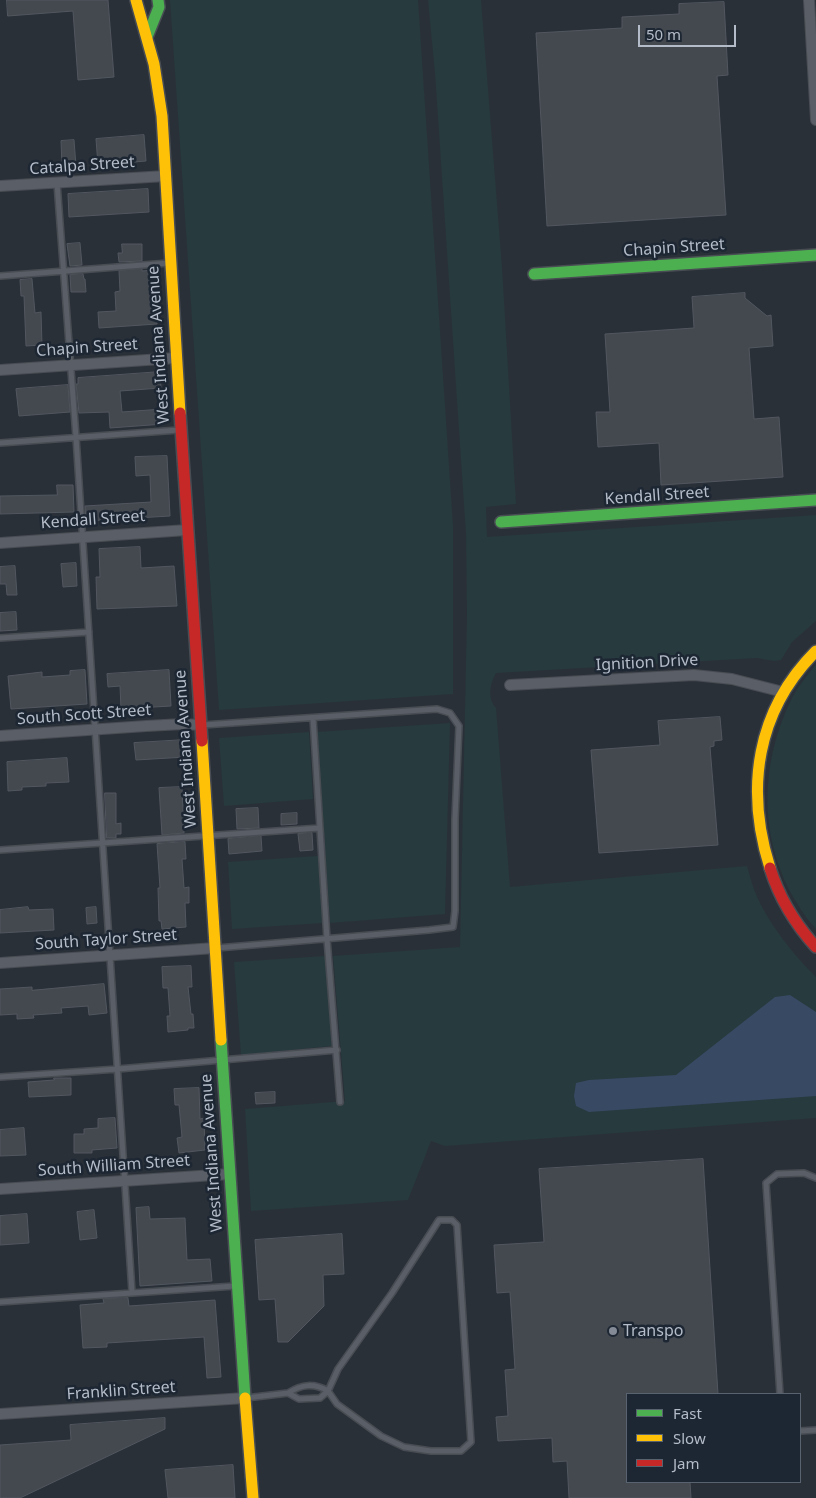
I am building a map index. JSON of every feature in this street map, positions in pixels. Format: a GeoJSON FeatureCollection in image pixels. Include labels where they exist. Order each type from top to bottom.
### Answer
{"type":"FeatureCollection","features":[{"type":"Feature","properties":{"kind":"street","name":"West Indiana Avenue"},"geometry":{"type":"LineString","coordinates":[[136,0],[159,88],[166,176],[180,430],[253,1498]]}},
{"type":"Feature","properties":{"kind":"street"},"geometry":{"type":"LineString","coordinates":[[147,37],[159,7],[158,0]]}},
{"type":"Feature","properties":{"kind":"street"},"geometry":{"type":"LineString","coordinates":[[809,0],[816,120]]}},
{"type":"Feature","properties":{"kind":"street","name":"Catalpa Street"},"geometry":{"type":"LineString","coordinates":[[0,186],[166,176]]}},
{"type":"Feature","properties":{"kind":"street","name":"Chapin Street"},"geometry":{"type":"LineString","coordinates":[[534,274],[816,255]]}},
{"type":"Feature","properties":{"kind":"street","name":"Chapin Street"},"geometry":{"type":"LineString","coordinates":[[0,370],[176,358]]}},
{"type":"Feature","properties":{"kind":"street","name":"Kendall Street"},"geometry":{"type":"LineString","coordinates":[[501,522],[555,520],[816,500]]}},
{"type":"Feature","properties":{"kind":"street","name":"Kendall Street"},"geometry":{"type":"LineString","coordinates":[[0,543],[187,530]]}},
{"type":"Feature","properties":{"kind":"street"},"geometry":{"type":"LineString","coordinates":[[816,650],[792,677],[783,692],[771,718],[761,754],[758,774],[758,821],[767,866],[791,915],[816,947]]}},
{"type":"Feature","properties":{"kind":"street","name":"Ignition Drive"},"geometry":{"type":"LineString","coordinates":[[510,685],[694,675],[732,679],[783,692]]}},
{"type":"Feature","properties":{"kind":"street","name":"South Scott Street"},"geometry":{"type":"LineString","coordinates":[[0,736],[183,724],[200,725]]}},
{"type":"Feature","properties":{"kind":"street","name":"South Taylor Street"},"geometry":{"type":"LineString","coordinates":[[0,963],[215,948]]}},
{"type":"Feature","properties":{"kind":"street","name":"South William Street"},"geometry":{"type":"LineString","coordinates":[[0,1189],[230,1174]]}},
{"type":"Feature","properties":{"kind":"street","name":"Franklin Street"},"geometry":{"type":"LineString","coordinates":[[0,1414],[245,1398]]}},
{"type":"Feature","properties":{"kind":"lane"},"geometry":{"type":"LineString","coordinates":[[57,183],[76,437],[132,1292]]}},
{"type":"Feature","properties":{"kind":"lane"},"geometry":{"type":"LineString","coordinates":[[0,276],[170,263]]}},
{"type":"Feature","properties":{"kind":"lane"},"geometry":{"type":"LineString","coordinates":[[0,443],[180,430]]}},
{"type":"Feature","properties":{"kind":"lane"},"geometry":{"type":"LineString","coordinates":[[0,638],[89,632]]}},
{"type":"Feature","properties":{"kind":"lane"},"geometry":{"type":"LineString","coordinates":[[200,725],[437,710],[450,713],[459,726],[455,819],[455,911],[452,926],[429,930],[215,948]]}},
{"type":"Feature","properties":{"kind":"lane"},"geometry":{"type":"LineString","coordinates":[[313,718],[340,1102]]}},
{"type":"Feature","properties":{"kind":"lane"},"geometry":{"type":"LineString","coordinates":[[0,850],[320,828]]}},
{"type":"Feature","properties":{"kind":"lane"},"geometry":{"type":"LineString","coordinates":[[0,1077],[222,1061],[337,1050]]}},
{"type":"Feature","properties":{"kind":"lane"},"geometry":{"type":"LineString","coordinates":[[780,1393],[766,1183],[777,1174],[804,1173],[816,1178]]}},
{"type":"Feature","properties":{"kind":"lane"},"geometry":{"type":"LineString","coordinates":[[245,1398],[288,1393],[298,1387],[318,1385],[328,1390],[336,1404],[361,1423],[381,1436],[404,1447],[431,1451],[462,1451],[471,1442],[457,1225],[452,1220],[439,1220],[392,1293],[338,1369],[328,1390],[320,1398],[299,1398],[288,1393]]}},
{"type":"Feature","properties":{"kind":"lane"},"geometry":{"type":"LineString","coordinates":[[0,1302],[238,1286]]}},
{"type":"Feature","properties":{"kind":"lane"},"geometry":{"type":"LineString","coordinates":[[801,1431],[816,1430]]}},
{"type":"Feature","properties":{"kind":"green space"},"geometry":{"type":"Polygon","coordinates":[[[170,0],[418,0],[453,526],[453,694],[219,710],[170,0]]]}},
{"type":"Feature","properties":{"kind":"green space"},"geometry":{"type":"Polygon","coordinates":[[[428,0],[481,0],[502,267],[516,504],[486,507],[487,537],[816,515],[816,621],[792,642],[781,660],[774,661],[757,658],[496,673],[490,695],[496,708],[510,887],[747,866],[756,895],[776,930],[791,950],[816,977],[816,1118],[445,1146],[431,1141],[408,1200],[251,1211],[245,1109],[345,1101],[333,956],[460,947],[467,615],[466,534],[435,73],[428,0]]]}},
{"type":"Feature","properties":{"kind":"green space"},"geometry":{"type":"Polygon","coordinates":[[[816,664],[816,929],[797,903],[783,876],[773,847],[768,818],[768,788],[772,757],[780,727],[794,694],[816,664]]]}},
{"type":"Feature","properties":{"kind":"green space"},"geometry":{"type":"Polygon","coordinates":[[[450,723],[445,914],[330,923],[317,732],[450,723]]]}},
{"type":"Feature","properties":{"kind":"green space"},"geometry":{"type":"Polygon","coordinates":[[[309,732],[313,799],[224,806],[219,738],[309,732]]]}},
{"type":"Feature","properties":{"kind":"green space"},"geometry":{"type":"Polygon","coordinates":[[[318,856],[323,923],[232,929],[228,862],[318,856]]]}},
{"type":"Feature","properties":{"kind":"green space"},"geometry":{"type":"Polygon","coordinates":[[[325,956],[332,1046],[241,1055],[234,962],[325,956]]]}},
{"type":"Feature","properties":{"kind":"water"},"geometry":{"type":"Polygon","coordinates":[[[790,995],[816,1012],[816,1096],[589,1112],[576,1106],[574,1096],[576,1083],[589,1080],[676,1075],[775,997],[790,995]]]}},
{"type":"Feature","properties":{"kind":"building"},"geometry":{"type":"Polygon","coordinates":[[[7,0],[108,0],[114,77],[78,80],[73,11],[8,16],[7,0]]]}},
{"type":"Feature","properties":{"kind":"building"},"geometry":{"type":"Polygon","coordinates":[[[724,2],[728,75],[717,76],[726,215],[547,226],[536,33],[622,28],[622,17],[679,14],[679,4],[724,2]]]}},
{"type":"Feature","properties":{"kind":"building"},"geometry":{"type":"Polygon","coordinates":[[[144,135],[146,161],[98,165],[96,139],[144,135]]]}},
{"type":"Feature","properties":{"kind":"building"},"geometry":{"type":"Polygon","coordinates":[[[74,140],[76,166],[62,167],[61,141],[74,140]]]}},
{"type":"Feature","properties":{"kind":"building"},"geometry":{"type":"Polygon","coordinates":[[[148,189],[149,212],[69,217],[68,194],[148,189]]]}},
{"type":"Feature","properties":{"kind":"building"},"geometry":{"type":"Polygon","coordinates":[[[80,243],[82,265],[70,266],[67,244],[80,243]]]}},
{"type":"Feature","properties":{"kind":"building"},"geometry":{"type":"Polygon","coordinates":[[[122,244],[142,244],[142,261],[119,262],[118,253],[122,253],[122,244]]]}},
{"type":"Feature","properties":{"kind":"building"},"geometry":{"type":"Polygon","coordinates":[[[142,269],[142,271],[154,270],[157,324],[99,328],[98,312],[116,311],[115,292],[120,291],[119,271],[142,269]]]}},
{"type":"Feature","properties":{"kind":"building"},"geometry":{"type":"Polygon","coordinates":[[[83,274],[86,292],[71,292],[70,275],[83,274]]]}},
{"type":"Feature","properties":{"kind":"building"},"geometry":{"type":"Polygon","coordinates":[[[32,279],[35,313],[41,312],[42,345],[26,346],[24,296],[21,296],[20,280],[32,279]]]}},
{"type":"Feature","properties":{"kind":"building"},"geometry":{"type":"Polygon","coordinates":[[[745,293],[745,298],[767,316],[771,315],[773,346],[749,348],[754,419],[779,417],[783,477],[661,485],[659,443],[598,447],[596,412],[610,412],[605,334],[694,328],[692,297],[745,293]]]}},
{"type":"Feature","properties":{"kind":"building"},"geometry":{"type":"Polygon","coordinates":[[[160,372],[161,388],[120,391],[122,412],[163,409],[164,424],[110,428],[109,412],[79,413],[76,384],[78,384],[78,378],[160,372]]]}},
{"type":"Feature","properties":{"kind":"building"},"geometry":{"type":"Polygon","coordinates":[[[68,385],[70,412],[19,416],[16,389],[68,385]]]}},
{"type":"Feature","properties":{"kind":"building"},"geometry":{"type":"Polygon","coordinates":[[[167,456],[170,516],[86,521],[85,506],[151,502],[150,475],[136,476],[135,457],[167,456]]]}},
{"type":"Feature","properties":{"kind":"building"},"geometry":{"type":"Polygon","coordinates":[[[57,485],[73,485],[74,512],[0,514],[0,496],[57,495],[57,485]]]}},
{"type":"Feature","properties":{"kind":"building"},"geometry":{"type":"Polygon","coordinates":[[[140,547],[141,568],[174,566],[177,606],[97,609],[96,577],[100,577],[99,549],[140,547]]]}},
{"type":"Feature","properties":{"kind":"building"},"geometry":{"type":"Polygon","coordinates":[[[76,563],[77,586],[63,587],[61,564],[76,563]]]}},
{"type":"Feature","properties":{"kind":"building"},"geometry":{"type":"Polygon","coordinates":[[[15,566],[17,595],[7,595],[6,584],[0,584],[0,567],[15,566]]]}},
{"type":"Feature","properties":{"kind":"building"},"geometry":{"type":"Polygon","coordinates":[[[16,612],[17,630],[0,631],[0,613],[16,612]]]}},
{"type":"Feature","properties":{"kind":"building"},"geometry":{"type":"Polygon","coordinates":[[[85,670],[87,704],[11,709],[8,676],[42,672],[42,677],[70,675],[70,671],[85,670]]]}},
{"type":"Feature","properties":{"kind":"building"},"geometry":{"type":"Polygon","coordinates":[[[169,670],[171,706],[121,709],[120,686],[108,687],[107,674],[169,670]]]}},
{"type":"Feature","properties":{"kind":"building"},"geometry":{"type":"Polygon","coordinates":[[[720,717],[722,740],[714,741],[714,746],[710,747],[718,845],[599,853],[591,750],[660,745],[658,721],[720,717]]]}},
{"type":"Feature","properties":{"kind":"building"},"geometry":{"type":"Polygon","coordinates":[[[185,740],[186,757],[136,760],[134,743],[185,740]]]}},
{"type":"Feature","properties":{"kind":"building"},"geometry":{"type":"Polygon","coordinates":[[[67,758],[69,782],[46,783],[46,786],[22,787],[22,790],[8,791],[7,762],[67,758]]]}},
{"type":"Feature","properties":{"kind":"building"},"geometry":{"type":"Polygon","coordinates":[[[182,787],[184,833],[162,835],[159,788],[182,787]]]}},
{"type":"Feature","properties":{"kind":"building"},"geometry":{"type":"Polygon","coordinates":[[[105,793],[116,793],[116,824],[121,823],[121,834],[116,834],[116,838],[107,838],[105,793]]]}},
{"type":"Feature","properties":{"kind":"building"},"geometry":{"type":"Polygon","coordinates":[[[258,808],[259,828],[237,829],[236,809],[258,808]]]}},
{"type":"Feature","properties":{"kind":"building"},"geometry":{"type":"Polygon","coordinates":[[[297,813],[297,824],[281,825],[281,814],[297,813]]]}},
{"type":"Feature","properties":{"kind":"building"},"geometry":{"type":"Polygon","coordinates":[[[312,833],[313,850],[300,851],[298,834],[312,833]]]}},
{"type":"Feature","properties":{"kind":"building"},"geometry":{"type":"Polygon","coordinates":[[[261,836],[262,851],[229,854],[228,839],[261,836]]]}},
{"type":"Feature","properties":{"kind":"building"},"geometry":{"type":"Polygon","coordinates":[[[185,842],[186,859],[182,859],[184,888],[189,887],[189,903],[185,903],[186,927],[162,929],[161,921],[159,921],[158,888],[160,888],[157,844],[185,842]]]}},
{"type":"Feature","properties":{"kind":"building"},"geometry":{"type":"Polygon","coordinates":[[[28,907],[29,910],[53,909],[54,930],[0,933],[0,910],[28,907]]]}},
{"type":"Feature","properties":{"kind":"building"},"geometry":{"type":"Polygon","coordinates":[[[96,907],[97,923],[87,924],[86,908],[96,907]]]}},
{"type":"Feature","properties":{"kind":"building"},"geometry":{"type":"Polygon","coordinates":[[[191,966],[192,987],[188,987],[194,1028],[168,1032],[167,1016],[170,1016],[168,988],[163,988],[162,967],[191,966]]]}},
{"type":"Feature","properties":{"kind":"building"},"geometry":{"type":"Polygon","coordinates":[[[104,984],[107,1013],[89,1015],[88,1006],[61,1008],[62,1013],[33,1015],[34,1018],[17,1019],[17,1014],[0,1015],[0,989],[32,987],[32,990],[104,984]]]}},
{"type":"Feature","properties":{"kind":"building"},"geometry":{"type":"Polygon","coordinates":[[[54,1078],[71,1078],[71,1095],[29,1097],[28,1082],[54,1080],[54,1078]]]}},
{"type":"Feature","properties":{"kind":"building"},"geometry":{"type":"Polygon","coordinates":[[[199,1088],[200,1119],[204,1118],[205,1150],[179,1153],[177,1138],[182,1137],[179,1105],[175,1105],[174,1089],[199,1088]]]}},
{"type":"Feature","properties":{"kind":"building"},"geometry":{"type":"Polygon","coordinates":[[[275,1092],[275,1103],[256,1104],[255,1093],[275,1092]]]}},
{"type":"Feature","properties":{"kind":"building"},"geometry":{"type":"Polygon","coordinates":[[[115,1118],[117,1148],[92,1150],[92,1153],[74,1153],[74,1134],[84,1134],[84,1129],[98,1128],[98,1119],[115,1118]]]}},
{"type":"Feature","properties":{"kind":"building"},"geometry":{"type":"Polygon","coordinates":[[[24,1128],[26,1155],[0,1156],[0,1130],[24,1128]]]}},
{"type":"Feature","properties":{"kind":"building","name":"Transpo"},"geometry":{"type":"Polygon","coordinates":[[[703,1159],[718,1393],[626,1393],[626,1483],[690,1483],[691,1498],[569,1498],[567,1461],[553,1462],[552,1438],[498,1441],[496,1417],[508,1416],[505,1370],[515,1369],[510,1292],[497,1293],[494,1245],[544,1242],[539,1169],[703,1159]]]}},
{"type":"Feature","properties":{"kind":"building"},"geometry":{"type":"Polygon","coordinates":[[[149,1207],[150,1219],[185,1218],[187,1260],[210,1259],[212,1281],[140,1286],[136,1208],[149,1207]]]}},
{"type":"Feature","properties":{"kind":"building"},"geometry":{"type":"Polygon","coordinates":[[[94,1210],[97,1238],[80,1240],[77,1212],[94,1210]]]}},
{"type":"Feature","properties":{"kind":"building"},"geometry":{"type":"Polygon","coordinates":[[[27,1214],[29,1243],[0,1245],[0,1216],[27,1214]]]}},
{"type":"Feature","properties":{"kind":"building"},"geometry":{"type":"Polygon","coordinates":[[[342,1234],[344,1274],[323,1275],[324,1306],[288,1342],[278,1342],[275,1299],[259,1300],[255,1240],[342,1234]]]}},
{"type":"Feature","properties":{"kind":"building"},"geometry":{"type":"Polygon","coordinates":[[[128,1298],[129,1306],[215,1300],[221,1377],[207,1378],[204,1337],[107,1343],[107,1347],[83,1348],[80,1305],[104,1303],[103,1299],[128,1298]]]}},
{"type":"Feature","properties":{"kind":"building"},"geometry":{"type":"Polygon","coordinates":[[[165,1418],[165,1429],[20,1498],[0,1498],[0,1445],[71,1440],[70,1425],[165,1418]]]}},
{"type":"Feature","properties":{"kind":"building"},"geometry":{"type":"Polygon","coordinates":[[[233,1465],[235,1498],[168,1498],[165,1470],[233,1465]]]}},
{"type":"Feature","properties":{"kind":"traffic: fast"},"geometry":{"type":"LineString","coordinates":[[147,37],[159,7],[158,0]]}},
{"type":"Feature","properties":{"kind":"traffic: fast"},"geometry":{"type":"LineString","coordinates":[[534,274],[816,255]]}},
{"type":"Feature","properties":{"kind":"traffic: fast"},"geometry":{"type":"LineString","coordinates":[[501,522],[816,500]]}},
{"type":"Feature","properties":{"kind":"traffic: fast"},"geometry":{"type":"LineString","coordinates":[[221,1040],[245,1398]]}},
{"type":"Feature","properties":{"kind":"traffic: slow"},"geometry":{"type":"LineString","coordinates":[[136,0],[154,64],[162,116],[180,413]]}},
{"type":"Feature","properties":{"kind":"traffic: slow"},"geometry":{"type":"LineString","coordinates":[[770,868],[762,838],[758,809],[758,780],[761,752],[768,725],[780,699],[796,674],[816,651]]}},
{"type":"Feature","properties":{"kind":"traffic: slow"},"geometry":{"type":"LineString","coordinates":[[202,741],[221,1040]]}},
{"type":"Feature","properties":{"kind":"traffic: slow"},"geometry":{"type":"LineString","coordinates":[[245,1398],[253,1498]]}},
{"type":"Feature","properties":{"kind":"traffic: jam"},"geometry":{"type":"LineString","coordinates":[[180,413],[202,741]]}},
{"type":"Feature","properties":{"kind":"traffic: jam"},"geometry":{"type":"LineString","coordinates":[[770,868],[789,910],[816,947]]}},
{"type":"Feature","properties":{"kind":"place","name":"Transpo"},"geometry":{"type":"Point","coordinates":[613,1331]}}]}
